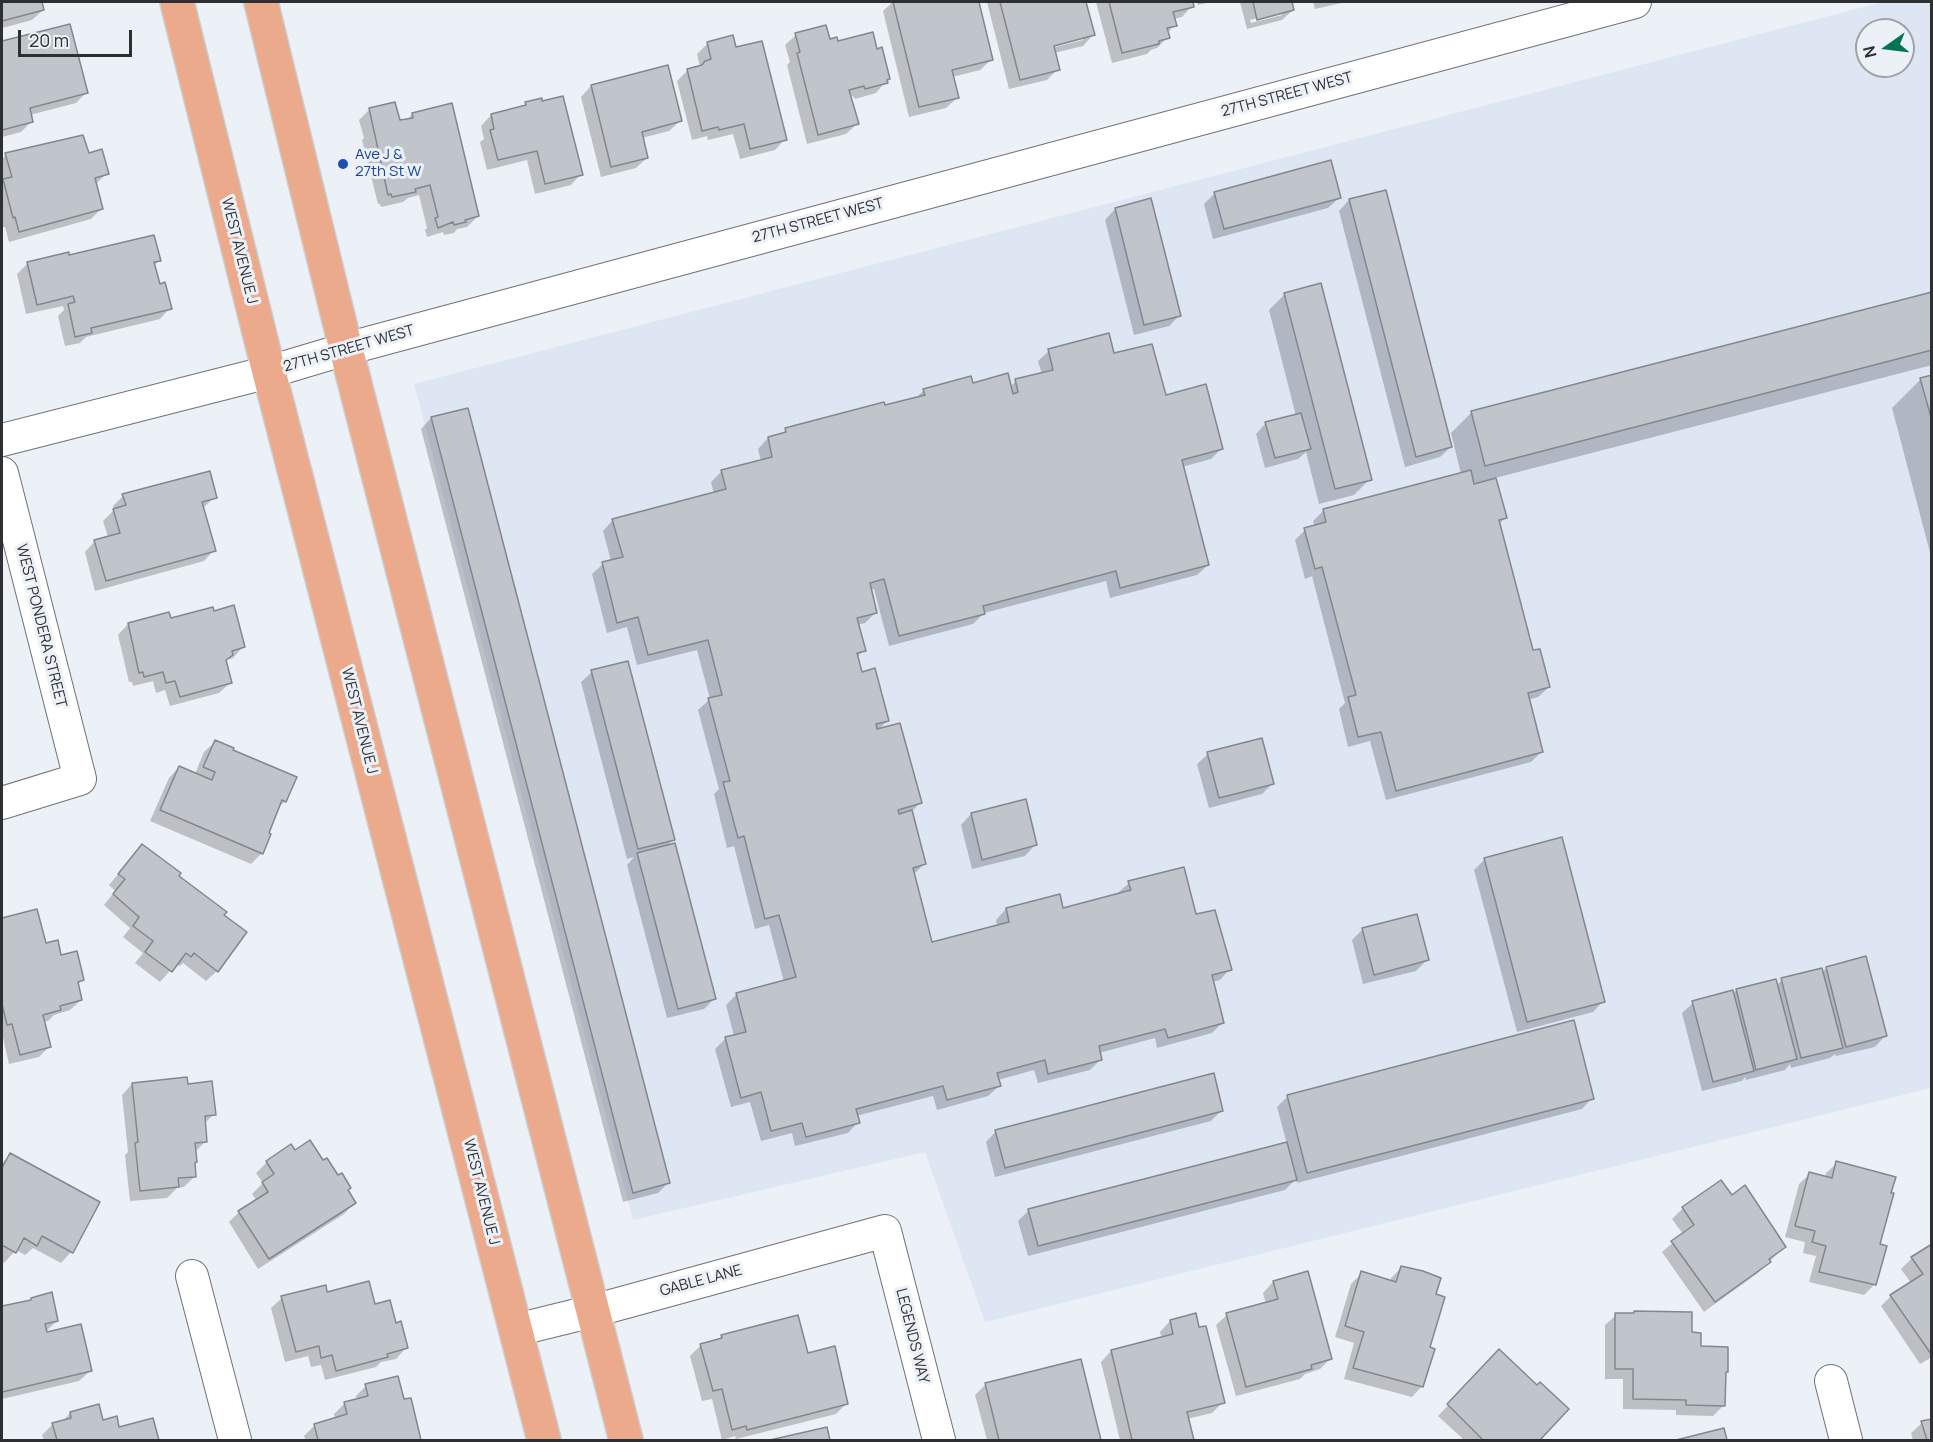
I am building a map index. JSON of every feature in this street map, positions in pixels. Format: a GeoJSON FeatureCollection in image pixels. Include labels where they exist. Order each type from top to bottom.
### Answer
{"type":"FeatureCollection","features":[{"type":"Feature","properties":{"kind":"main road","name":"WEST AVENUE J"},"geometry":{"type":"LineString","coordinates":[[177,2],[269,372],[544,1440]]}},
{"type":"Feature","properties":{"kind":"main road"},"geometry":{"type":"LineString","coordinates":[[261,2],[346,349],[626,1440]]}},
{"type":"Feature","properties":{"kind":"street","name":"27TH STREET WEST"},"geometry":{"type":"LineString","coordinates":[[2,440],[269,372],[346,349],[1635,2]]}},
{"type":"Feature","properties":{"kind":"street","name":"WEST PONDERA STREET"},"geometry":{"type":"LineString","coordinates":[[2,473],[80,779],[2,803]]}},
{"type":"Feature","properties":{"kind":"street","name":"GABLE LANE"},"geometry":{"type":"LineString","coordinates":[[516,1330],[885,1231]]}},
{"type":"Feature","properties":{"kind":"street","name":"LEGENDS WAY"},"geometry":{"type":"LineString","coordinates":[[885,1231],[939,1440]]}},
{"type":"Feature","properties":{"kind":"street"},"geometry":{"type":"LineString","coordinates":[[192,1276],[235,1440]]}},
{"type":"Feature","properties":{"kind":"street"},"geometry":{"type":"LineString","coordinates":[[1831,1381],[1846,1440]]}},
{"type":"Feature","properties":{"kind":"shaded area"},"geometry":{"type":"Polygon","coordinates":[[[1883,2],[1931,2],[1931,1088],[985,1322],[925,1152],[633,1220],[414,384],[1883,2]]]}},
{"type":"Feature","properties":{"kind":"building"},"geometry":{"type":"Polygon","coordinates":[[[2,2],[42,2],[44,10],[2,21],[2,2]]]}},
{"type":"Feature","properties":{"kind":"building"},"geometry":{"type":"Polygon","coordinates":[[[893,2],[979,2],[993,60],[952,70],[959,98],[919,107],[893,2]]]}},
{"type":"Feature","properties":{"kind":"building"},"geometry":{"type":"Polygon","coordinates":[[[1000,2],[1086,2],[1095,35],[1054,46],[1060,70],[1020,80],[1000,2]]]}},
{"type":"Feature","properties":{"kind":"building"},"geometry":{"type":"Polygon","coordinates":[[[1109,2],[1193,2],[1194,7],[1173,12],[1177,26],[1167,28],[1170,38],[1159,41],[1159,44],[1122,53],[1109,2]]]}},
{"type":"Feature","properties":{"kind":"building"},"geometry":{"type":"Polygon","coordinates":[[[1253,2],[1292,2],[1294,10],[1257,20],[1253,2]]]}},
{"type":"Feature","properties":{"kind":"building"},"geometry":{"type":"Polygon","coordinates":[[[70,24],[88,93],[30,108],[33,122],[2,130],[2,41],[70,24]]]}},
{"type":"Feature","properties":{"kind":"building"},"geometry":{"type":"Polygon","coordinates":[[[826,25],[830,39],[837,37],[838,41],[873,32],[877,49],[882,47],[890,79],[887,80],[888,83],[865,89],[864,86],[849,90],[859,124],[818,135],[797,53],[800,52],[795,33],[826,25]]]}},
{"type":"Feature","properties":{"kind":"building"},"geometry":{"type":"Polygon","coordinates":[[[733,35],[736,47],[762,41],[787,140],[750,149],[744,124],[719,130],[718,127],[702,131],[687,69],[702,65],[711,59],[707,42],[733,35]]]}},
{"type":"Feature","properties":{"kind":"building"},"geometry":{"type":"Polygon","coordinates":[[[668,65],[682,121],[642,132],[648,158],[611,167],[591,85],[668,65]]]}},
{"type":"Feature","properties":{"kind":"building"},"geometry":{"type":"Polygon","coordinates":[[[563,96],[583,175],[545,184],[537,151],[498,160],[490,130],[494,129],[491,114],[526,105],[525,102],[563,96]]]}},
{"type":"Feature","properties":{"kind":"building"},"geometry":{"type":"Polygon","coordinates":[[[395,102],[400,120],[413,118],[412,113],[452,103],[479,216],[465,220],[466,222],[454,225],[453,222],[438,228],[435,218],[438,217],[430,185],[415,189],[416,192],[392,197],[391,194],[388,195],[369,108],[395,102]]]}},
{"type":"Feature","properties":{"kind":"building"},"geometry":{"type":"Polygon","coordinates":[[[83,135],[89,153],[102,149],[109,174],[95,178],[103,209],[19,232],[3,179],[12,177],[5,153],[83,135]]]}},
{"type":"Feature","properties":{"kind":"building"},"geometry":{"type":"Polygon","coordinates":[[[1331,160],[1341,198],[1224,229],[1214,192],[1331,160]]]}},
{"type":"Feature","properties":{"kind":"building"},"geometry":{"type":"Polygon","coordinates":[[[1386,190],[1452,447],[1416,457],[1349,199],[1386,190]]]}},
{"type":"Feature","properties":{"kind":"building"},"geometry":{"type":"Polygon","coordinates":[[[1151,198],[1181,316],[1144,325],[1115,208],[1151,198]]]}},
{"type":"Feature","properties":{"kind":"building"},"geometry":{"type":"Polygon","coordinates":[[[154,235],[161,261],[154,262],[160,284],[165,282],[172,309],[91,328],[92,333],[75,337],[68,304],[75,302],[73,296],[37,305],[27,262],[69,252],[69,255],[154,235]]]}},
{"type":"Feature","properties":{"kind":"building"},"geometry":{"type":"Polygon","coordinates":[[[1321,283],[1372,480],[1335,489],[1284,293],[1321,283]]]}},
{"type":"Feature","properties":{"kind":"building"},"geometry":{"type":"Polygon","coordinates":[[[1932,292],[1932,350],[1485,466],[1471,411],[1932,292]]]}},
{"type":"Feature","properties":{"kind":"building"},"geometry":{"type":"Polygon","coordinates":[[[1109,333],[1114,353],[1152,344],[1166,395],[1206,384],[1223,449],[1182,460],[1209,565],[1120,588],[1116,571],[983,606],[985,614],[899,636],[884,579],[870,583],[877,613],[857,618],[866,651],[857,653],[862,672],[875,668],[889,721],[876,724],[877,729],[900,723],[922,803],[898,810],[899,814],[912,810],[926,864],[913,868],[932,942],[1009,922],[1006,908],[1060,894],[1063,908],[1131,890],[1128,881],[1184,867],[1196,914],[1215,910],[1232,970],[1212,975],[1224,1023],[1168,1038],[1165,1029],[1099,1046],[1102,1060],[1048,1074],[1045,1060],[997,1073],[1001,1086],[947,1100],[943,1086],[856,1109],[860,1123],[806,1137],[802,1123],[771,1131],[761,1092],[741,1098],[725,1037],[746,1032],[736,993],[796,977],[779,915],[765,919],[744,836],[738,838],[723,782],[730,781],[708,698],[722,695],[708,640],[648,655],[638,617],[617,623],[602,562],[623,557],[612,519],[726,489],[721,470],[772,457],[768,437],[786,432],[785,428],[884,402],[885,405],[925,395],[923,389],[971,376],[973,383],[1008,373],[1013,394],[1018,392],[1015,379],[1053,370],[1048,349],[1109,333]]]}},
{"type":"Feature","properties":{"kind":"building"},"geometry":{"type":"Polygon","coordinates":[[[1932,375],[1932,421],[1920,378],[1932,375]]]}},
{"type":"Feature","properties":{"kind":"building"},"geometry":{"type":"Polygon","coordinates":[[[468,408],[670,1183],[633,1193],[431,417],[468,408]]]}},
{"type":"Feature","properties":{"kind":"building"},"geometry":{"type":"Polygon","coordinates":[[[1301,413],[1311,449],[1275,458],[1265,422],[1301,413]]]}},
{"type":"Feature","properties":{"kind":"building"},"geometry":{"type":"Polygon","coordinates":[[[1471,470],[1474,484],[1496,478],[1507,518],[1499,520],[1533,650],[1540,649],[1550,687],[1528,693],[1543,752],[1396,791],[1381,732],[1358,737],[1348,697],[1356,695],[1322,567],[1315,569],[1304,528],[1326,522],[1323,509],[1471,470]]]}},
{"type":"Feature","properties":{"kind":"building"},"geometry":{"type":"Polygon","coordinates":[[[210,471],[217,498],[202,502],[216,551],[106,581],[94,540],[120,533],[113,509],[126,505],[122,494],[210,471]]]}},
{"type":"Feature","properties":{"kind":"building"},"geometry":{"type":"Polygon","coordinates":[[[234,605],[245,647],[232,651],[233,655],[226,660],[232,683],[180,697],[175,681],[166,683],[163,672],[144,677],[143,672],[139,673],[128,623],[169,612],[171,618],[213,607],[214,611],[234,605]]]}},
{"type":"Feature","properties":{"kind":"building"},"geometry":{"type":"Polygon","coordinates":[[[628,661],[675,840],[638,849],[591,670],[628,661]]]}},
{"type":"Feature","properties":{"kind":"building"},"geometry":{"type":"Polygon","coordinates":[[[1262,738],[1274,784],[1219,798],[1207,752],[1262,738]]]}},
{"type":"Feature","properties":{"kind":"building"},"geometry":{"type":"Polygon","coordinates":[[[215,740],[297,777],[286,802],[282,800],[263,854],[160,810],[179,766],[212,780],[215,772],[203,767],[215,740]]]}},
{"type":"Feature","properties":{"kind":"building"},"geometry":{"type":"Polygon","coordinates":[[[1026,799],[1037,845],[982,860],[971,813],[1026,799]]]}},
{"type":"Feature","properties":{"kind":"building"},"geometry":{"type":"Polygon","coordinates":[[[1562,837],[1605,1002],[1527,1022],[1484,858],[1562,837]]]}},
{"type":"Feature","properties":{"kind":"building"},"geometry":{"type":"Polygon","coordinates":[[[675,843],[716,999],[678,1009],[637,853],[675,843]]]}},
{"type":"Feature","properties":{"kind":"building"},"geometry":{"type":"Polygon","coordinates":[[[142,844],[181,873],[179,876],[227,912],[224,915],[247,932],[218,972],[194,953],[191,957],[186,953],[172,972],[145,952],[153,941],[133,926],[139,917],[113,894],[125,879],[118,874],[142,844]]]}},
{"type":"Feature","properties":{"kind":"building"},"geometry":{"type":"Polygon","coordinates":[[[37,909],[46,943],[58,940],[61,955],[77,951],[84,980],[78,982],[82,1000],[60,1006],[61,1010],[43,1015],[51,1047],[20,1055],[12,1024],[7,1025],[2,1004],[2,918],[37,909]]]}},
{"type":"Feature","properties":{"kind":"building"},"geometry":{"type":"Polygon","coordinates":[[[1417,914],[1429,960],[1374,975],[1362,928],[1417,914]]]}},
{"type":"Feature","properties":{"kind":"building"},"geometry":{"type":"Polygon","coordinates":[[[1866,956],[1887,1036],[1846,1047],[1826,967],[1866,956]]]}},
{"type":"Feature","properties":{"kind":"building"},"geometry":{"type":"Polygon","coordinates":[[[1822,968],[1843,1048],[1801,1058],[1781,978],[1822,968]]]}},
{"type":"Feature","properties":{"kind":"building"},"geometry":{"type":"Polygon","coordinates":[[[1776,979],[1797,1059],[1756,1070],[1736,989],[1776,979]]]}},
{"type":"Feature","properties":{"kind":"building"},"geometry":{"type":"Polygon","coordinates":[[[1733,990],[1754,1071],[1713,1082],[1692,1001],[1733,990]]]}},
{"type":"Feature","properties":{"kind":"building"},"geometry":{"type":"Polygon","coordinates":[[[1574,1020],[1594,1099],[1307,1173],[1287,1095],[1574,1020]]]}},
{"type":"Feature","properties":{"kind":"building"},"geometry":{"type":"Polygon","coordinates":[[[1214,1073],[1223,1111],[1005,1168],[995,1130],[1214,1073]]]}},
{"type":"Feature","properties":{"kind":"building"},"geometry":{"type":"Polygon","coordinates":[[[187,1077],[188,1084],[212,1081],[216,1115],[205,1116],[207,1142],[195,1143],[196,1177],[178,1178],[179,1187],[140,1191],[132,1083],[187,1077]]]}},
{"type":"Feature","properties":{"kind":"building"},"geometry":{"type":"Polygon","coordinates":[[[310,1140],[323,1160],[327,1158],[338,1175],[342,1173],[351,1188],[348,1190],[356,1203],[269,1259],[238,1211],[268,1192],[262,1182],[274,1174],[266,1161],[291,1144],[295,1150],[310,1140]]]}},
{"type":"Feature","properties":{"kind":"building"},"geometry":{"type":"Polygon","coordinates":[[[1287,1142],[1297,1180],[1038,1246],[1028,1209],[1287,1142]]]}},
{"type":"Feature","properties":{"kind":"building"},"geometry":{"type":"Polygon","coordinates":[[[10,1153],[100,1202],[73,1253],[42,1236],[37,1246],[24,1238],[16,1253],[2,1245],[2,1168],[10,1153]]]}},
{"type":"Feature","properties":{"kind":"building"},"geometry":{"type":"Polygon","coordinates":[[[1836,1161],[1896,1177],[1880,1244],[1887,1246],[1876,1285],[1819,1272],[1826,1246],[1812,1242],[1815,1231],[1795,1226],[1809,1172],[1832,1178],[1836,1161]]]}},
{"type":"Feature","properties":{"kind":"building"},"geometry":{"type":"Polygon","coordinates":[[[1721,1180],[1732,1195],[1745,1185],[1786,1247],[1769,1259],[1771,1262],[1715,1302],[1671,1241],[1694,1225],[1682,1207],[1721,1180]]]}},
{"type":"Feature","properties":{"kind":"building"},"geometry":{"type":"Polygon","coordinates":[[[1932,1244],[1931,1354],[1890,1295],[1923,1274],[1911,1257],[1932,1244]]]}},
{"type":"Feature","properties":{"kind":"building"},"geometry":{"type":"Polygon","coordinates":[[[1401,1266],[1441,1278],[1436,1294],[1445,1297],[1430,1347],[1435,1349],[1423,1387],[1353,1368],[1364,1332],[1345,1326],[1361,1271],[1396,1282],[1401,1266]]]}},
{"type":"Feature","properties":{"kind":"building"},"geometry":{"type":"Polygon","coordinates":[[[1308,1271],[1332,1359],[1311,1365],[1312,1369],[1246,1387],[1226,1313],[1278,1299],[1273,1281],[1308,1271]]]}},
{"type":"Feature","properties":{"kind":"building"},"geometry":{"type":"Polygon","coordinates":[[[369,1281],[375,1304],[390,1300],[396,1323],[401,1321],[408,1348],[387,1354],[388,1357],[336,1371],[332,1355],[321,1358],[319,1346],[296,1352],[281,1296],[326,1285],[327,1292],[369,1281]]]}},
{"type":"Feature","properties":{"kind":"building"},"geometry":{"type":"Polygon","coordinates":[[[52,1292],[58,1321],[45,1324],[47,1332],[81,1324],[92,1371],[2,1392],[2,1306],[31,1300],[31,1298],[52,1292]]]}},
{"type":"Feature","properties":{"kind":"building"},"geometry":{"type":"Polygon","coordinates":[[[1634,1311],[1692,1312],[1692,1332],[1701,1333],[1701,1346],[1728,1347],[1725,1406],[1686,1405],[1686,1400],[1633,1399],[1633,1369],[1615,1369],[1615,1313],[1634,1313],[1634,1311]]]}},
{"type":"Feature","properties":{"kind":"building"},"geometry":{"type":"Polygon","coordinates":[[[1196,1313],[1199,1327],[1206,1326],[1225,1403],[1187,1412],[1194,1440],[1132,1440],[1111,1350],[1173,1334],[1170,1320],[1196,1313]]]}},
{"type":"Feature","properties":{"kind":"building"},"geometry":{"type":"Polygon","coordinates":[[[798,1315],[808,1353],[835,1346],[848,1404],[747,1430],[746,1426],[732,1430],[722,1389],[713,1391],[700,1344],[722,1338],[721,1335],[798,1315]]]}},
{"type":"Feature","properties":{"kind":"building"},"geometry":{"type":"Polygon","coordinates":[[[1499,1349],[1537,1385],[1540,1382],[1569,1409],[1540,1440],[1483,1440],[1447,1404],[1499,1349]]]}},
{"type":"Feature","properties":{"kind":"building"},"geometry":{"type":"Polygon","coordinates":[[[1081,1359],[1101,1440],[999,1440],[985,1383],[1081,1359]]]}},
{"type":"Feature","properties":{"kind":"building"},"geometry":{"type":"Polygon","coordinates":[[[398,1376],[404,1399],[411,1398],[421,1440],[318,1440],[314,1424],[347,1414],[344,1402],[368,1396],[365,1384],[398,1376]]]}},
{"type":"Feature","properties":{"kind":"building"},"geometry":{"type":"Polygon","coordinates":[[[99,1404],[103,1420],[117,1416],[119,1427],[153,1418],[159,1440],[57,1440],[52,1423],[71,1418],[70,1412],[99,1404]]]}},
{"type":"Feature","properties":{"kind":"building"},"geometry":{"type":"Polygon","coordinates":[[[1932,1419],[1932,1440],[1927,1440],[1921,1421],[1932,1419]]]}},
{"type":"Feature","properties":{"kind":"building"},"geometry":{"type":"Polygon","coordinates":[[[827,1427],[830,1440],[770,1440],[827,1427]]]}},
{"type":"Feature","properties":{"kind":"building"},"geometry":{"type":"Polygon","coordinates":[[[1724,1428],[1727,1440],[1676,1440],[1724,1428]]]}},
{"type":"Feature","properties":{"kind":"place","name":"Ave J & 27th St W"},"geometry":{"type":"Point","coordinates":[343,164]}}]}
